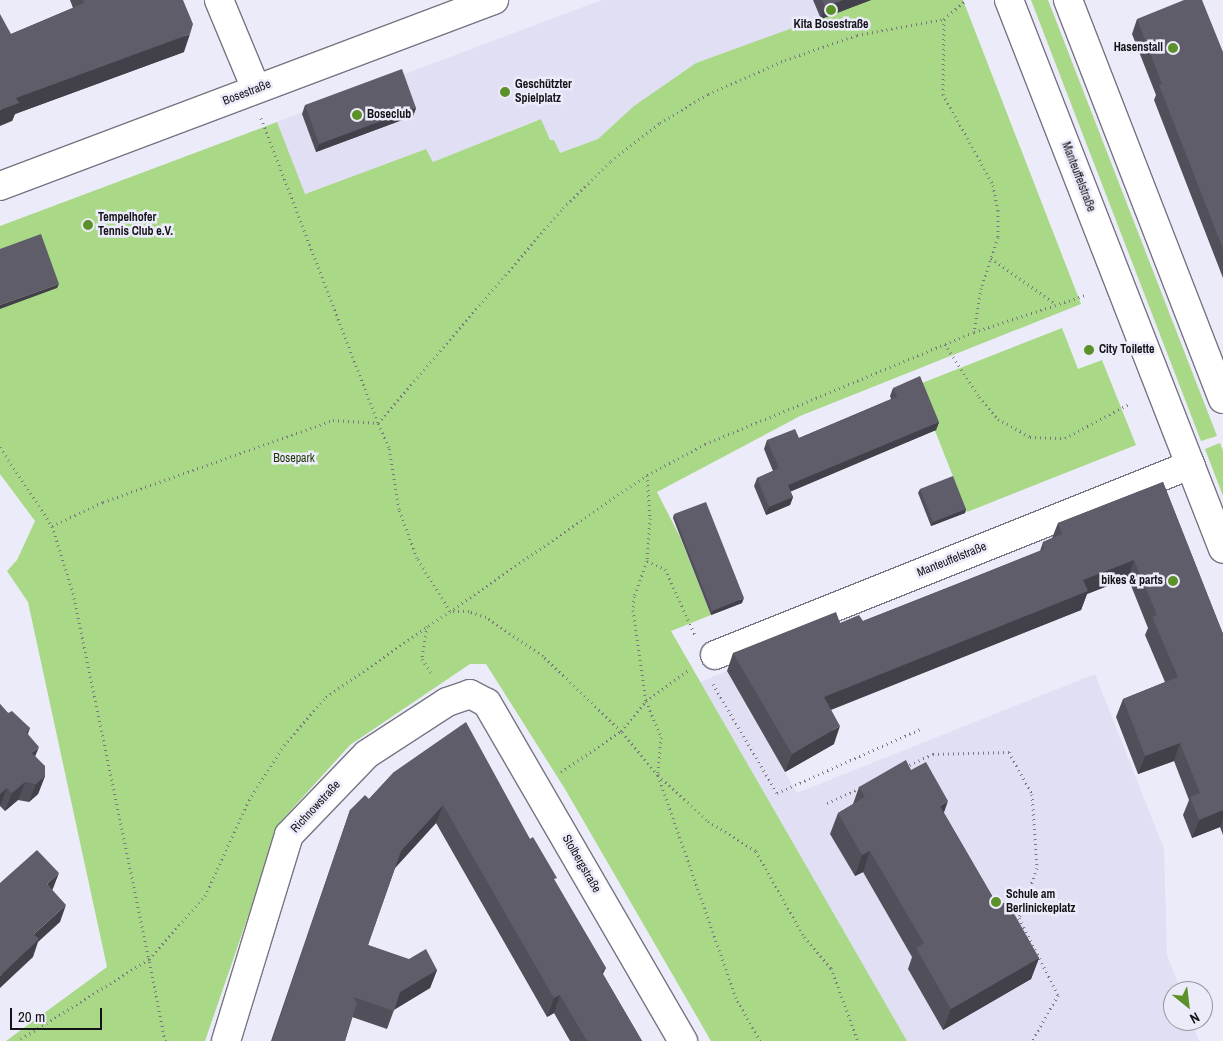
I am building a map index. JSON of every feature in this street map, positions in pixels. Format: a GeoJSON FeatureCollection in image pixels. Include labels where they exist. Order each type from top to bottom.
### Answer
{"type":"FeatureCollection","features":[{"type":"Feature","properties":{"kind":"street"},"geometry":{"type":"LineString","coordinates":[[219,0],[256,89]]}},
{"type":"Feature","properties":{"kind":"street","name":"Bosestraße"},"geometry":{"type":"LineString","coordinates":[[0,186],[494,0]]}},
{"type":"Feature","properties":{"kind":"street","name":"Manteuffelstraße"},"geometry":{"type":"LineString","coordinates":[[1010,0],[1223,549]]}},
{"type":"Feature","properties":{"kind":"street"},"geometry":{"type":"LineString","coordinates":[[1068,0],[1223,399]]}},
{"type":"Feature","properties":{"kind":"street","name":"Manteuffelstraße"},"geometry":{"type":"LineString","coordinates":[[705,660],[1190,465]]}},
{"type":"Feature","properties":{"kind":"street","name":"Richnowstraße"},"geometry":{"type":"LineString","coordinates":[[226,1041],[289,835],[367,754],[446,702],[470,694]]}},
{"type":"Feature","properties":{"kind":"street","name":"Stolbergstraße"},"geometry":{"type":"LineString","coordinates":[[470,694],[487,703],[684,1041]]}},
{"type":"Feature","properties":{"kind":"path"},"geometry":{"type":"LineString","coordinates":[[378,423],[563,208],[611,161],[660,123],[708,94],[785,60],[857,35],[944,19],[966,0]]}},
{"type":"Feature","properties":{"kind":"path"},"geometry":{"type":"LineString","coordinates":[[944,19],[941,49],[943,94],[993,185],[998,211],[998,237],[991,258],[974,332]]}},
{"type":"Feature","properties":{"kind":"path"},"geometry":{"type":"LineString","coordinates":[[261,118],[378,423],[389,447],[399,510],[417,558],[450,611]]}},
{"type":"Feature","properties":{"kind":"path"},"geometry":{"type":"LineString","coordinates":[[991,258],[1054,303]]}},
{"type":"Feature","properties":{"kind":"path"},"geometry":{"type":"LineString","coordinates":[[18,1041],[149,959],[205,896],[248,800],[284,745],[326,697],[427,625],[647,475],[741,428],[974,332],[1054,303],[1086,295]]}},
{"type":"Feature","properties":{"kind":"path"},"geometry":{"type":"LineString","coordinates":[[945,344],[980,397],[998,419],[1030,437],[1065,438],[1129,404]]}},
{"type":"Feature","properties":{"kind":"path"},"geometry":{"type":"LineString","coordinates":[[1098,348],[1106,345]]}},
{"type":"Feature","properties":{"kind":"path"},"geometry":{"type":"LineString","coordinates":[[52,526],[103,502],[334,420],[378,423]]}},
{"type":"Feature","properties":{"kind":"path"},"geometry":{"type":"LineString","coordinates":[[0,447],[52,526],[73,593],[165,1041]]}},
{"type":"Feature","properties":{"kind":"path"},"geometry":{"type":"LineString","coordinates":[[647,475],[650,518],[647,561],[634,596],[633,610],[646,701],[661,737],[658,775],[736,998],[760,1041]]}},
{"type":"Feature","properties":{"kind":"path"},"geometry":{"type":"LineString","coordinates":[[647,561],[666,569],[705,660],[777,793],[922,728]]}},
{"type":"Feature","properties":{"kind":"path"},"geometry":{"type":"LineString","coordinates":[[450,611],[469,611],[486,617],[522,639],[550,662],[621,731],[658,775],[708,822],[756,851],[804,937],[832,968],[858,1041]]}},
{"type":"Feature","properties":{"kind":"path"},"geometry":{"type":"LineString","coordinates":[[427,625],[422,659],[435,680]]}},
{"type":"Feature","properties":{"kind":"path"},"geometry":{"type":"LineString","coordinates":[[554,776],[621,731],[646,701],[705,660]]}},
{"type":"Feature","properties":{"kind":"path"},"geometry":{"type":"LineString","coordinates":[[898,770],[933,754],[1009,752],[1032,794],[1037,868],[1019,918],[1058,995],[1032,1041]]}},
{"type":"Feature","properties":{"kind":"path"},"geometry":{"type":"LineString","coordinates":[[827,804],[862,787]]}},
{"type":"Feature","properties":{"kind":"shaded area","name":"Geschützter Spielplatz"},"geometry":{"type":"Polygon","coordinates":[[[602,0],[869,0],[696,63],[634,106],[598,139],[560,153],[554,140],[550,140],[540,119],[433,162],[426,149],[304,194],[277,122],[602,0]]]}},
{"type":"Feature","properties":{"kind":"shaded area","name":"Schule am Berlinickeplatz"},"geometry":{"type":"Polygon","coordinates":[[[727,671],[797,793],[1095,674],[1164,849],[1167,955],[1177,981],[1163,981],[1163,1031],[1196,1031],[1199,1041],[907,1041],[700,682],[727,671]]]}},
{"type":"Feature","properties":{"kind":"green space","name":"Bosepark"},"geometry":{"type":"Polygon","coordinates":[[[869,0],[963,0],[1081,304],[800,416],[657,492],[680,537],[711,615],[671,631],[907,1041],[711,1041],[565,789],[486,664],[470,664],[350,745],[281,821],[205,1041],[6,1041],[107,967],[28,602],[7,571],[17,560],[35,521],[0,474],[0,226],[277,122],[305,194],[426,149],[433,162],[541,119],[550,140],[554,140],[560,153],[598,139],[634,106],[696,63],[869,0]]]}},
{"type":"Feature","properties":{"kind":"green space"},"geometry":{"type":"Polygon","coordinates":[[[1031,0],[1048,0],[1217,436],[1201,441],[1031,0]]]}},
{"type":"Feature","properties":{"kind":"green space"},"geometry":{"type":"Polygon","coordinates":[[[1062,328],[1078,369],[1102,360],[1136,445],[967,512],[917,385],[1062,328]]]}},
{"type":"Feature","properties":{"kind":"green space"},"geometry":{"type":"Polygon","coordinates":[[[1220,443],[1223,451],[1223,496],[1205,449],[1220,443]]]}},
{"type":"Feature","properties":{"kind":"building"},"geometry":{"type":"Polygon","coordinates":[[[83,0],[183,0],[193,24],[190,34],[16,98],[19,103],[0,110],[0,14],[11,34],[84,3],[83,0]]]}},
{"type":"Feature","properties":{"kind":"building"},"geometry":{"type":"Polygon","coordinates":[[[822,0],[843,0],[825,7],[822,0]]]}},
{"type":"Feature","properties":{"kind":"building"},"geometry":{"type":"Polygon","coordinates":[[[1184,0],[1202,0],[1223,52],[1223,249],[1159,85],[1162,84],[1137,19],[1184,0]]]}},
{"type":"Feature","properties":{"kind":"building","name":"Boseclub"},"geometry":{"type":"Polygon","coordinates":[[[402,69],[416,108],[319,144],[305,105],[402,69]]]}},
{"type":"Feature","properties":{"kind":"building"},"geometry":{"type":"Polygon","coordinates":[[[41,234],[59,284],[0,305],[0,249],[41,234]]]}},
{"type":"Feature","properties":{"kind":"building"},"geometry":{"type":"Polygon","coordinates":[[[920,376],[939,422],[788,485],[793,497],[769,507],[757,478],[779,468],[767,440],[795,429],[799,438],[897,397],[893,388],[920,376]]]}},
{"type":"Feature","properties":{"kind":"building"},"geometry":{"type":"Polygon","coordinates":[[[953,476],[966,509],[933,522],[920,489],[953,476]]]}},
{"type":"Feature","properties":{"kind":"building"},"geometry":{"type":"Polygon","coordinates":[[[1163,482],[1223,634],[1223,810],[1199,820],[1190,797],[1200,793],[1180,743],[1145,756],[1123,699],[1178,677],[1152,617],[1157,615],[1134,560],[1083,580],[1088,591],[824,697],[840,726],[792,754],[733,653],[836,612],[840,623],[859,615],[863,621],[955,585],[1044,549],[1043,542],[1062,534],[1058,523],[1163,482]]]}},
{"type":"Feature","properties":{"kind":"building"},"geometry":{"type":"Polygon","coordinates":[[[706,502],[744,598],[712,611],[674,514],[706,502]]]}},
{"type":"Feature","properties":{"kind":"building"},"geometry":{"type":"Polygon","coordinates":[[[0,704],[8,713],[12,711],[30,728],[26,732],[39,747],[32,753],[45,766],[45,776],[36,784],[25,782],[12,793],[7,788],[0,794],[0,704]]]}},
{"type":"Feature","properties":{"kind":"building"},"geometry":{"type":"Polygon","coordinates":[[[466,722],[530,839],[533,837],[557,878],[554,879],[606,968],[601,971],[642,1041],[587,1041],[560,995],[554,998],[443,805],[401,851],[368,945],[409,959],[426,949],[437,970],[400,992],[394,1011],[353,997],[357,1003],[345,1041],[272,1041],[350,810],[365,795],[369,799],[394,772],[466,722]]]}},
{"type":"Feature","properties":{"kind":"building"},"geometry":{"type":"Polygon","coordinates":[[[906,760],[911,770],[926,762],[948,801],[940,806],[998,906],[1007,901],[1039,958],[951,1009],[916,948],[924,943],[870,851],[862,855],[838,813],[865,797],[859,787],[906,760]]]}},
{"type":"Feature","properties":{"kind":"building"},"geometry":{"type":"Polygon","coordinates":[[[37,850],[59,873],[47,884],[66,905],[34,934],[39,939],[0,976],[0,883],[37,850]]]}},
{"type":"Feature","properties":{"kind":"place","name":"Kita Bosestraße"},"geometry":{"type":"Point","coordinates":[831,10]}},
{"type":"Feature","properties":{"kind":"place","name":"Hasenstall"},"geometry":{"type":"Point","coordinates":[1173,48]}},
{"type":"Feature","properties":{"kind":"place","name":"Geschützter Spielplatz"},"geometry":{"type":"Point","coordinates":[505,92]}},
{"type":"Feature","properties":{"kind":"place","name":"Boseclub"},"geometry":{"type":"Point","coordinates":[357,115]}},
{"type":"Feature","properties":{"kind":"place","name":"Tempelhofer Tennis Club e.V."},"geometry":{"type":"Point","coordinates":[88,225]}},
{"type":"Feature","properties":{"kind":"place","name":"City Toilette"},"geometry":{"type":"Point","coordinates":[1089,350]}},
{"type":"Feature","properties":{"kind":"place","name":"bikes & parts"},"geometry":{"type":"Point","coordinates":[1173,581]}},
{"type":"Feature","properties":{"kind":"place","name":"Schule am Berlinickeplatz"},"geometry":{"type":"Point","coordinates":[996,902]}}]}
